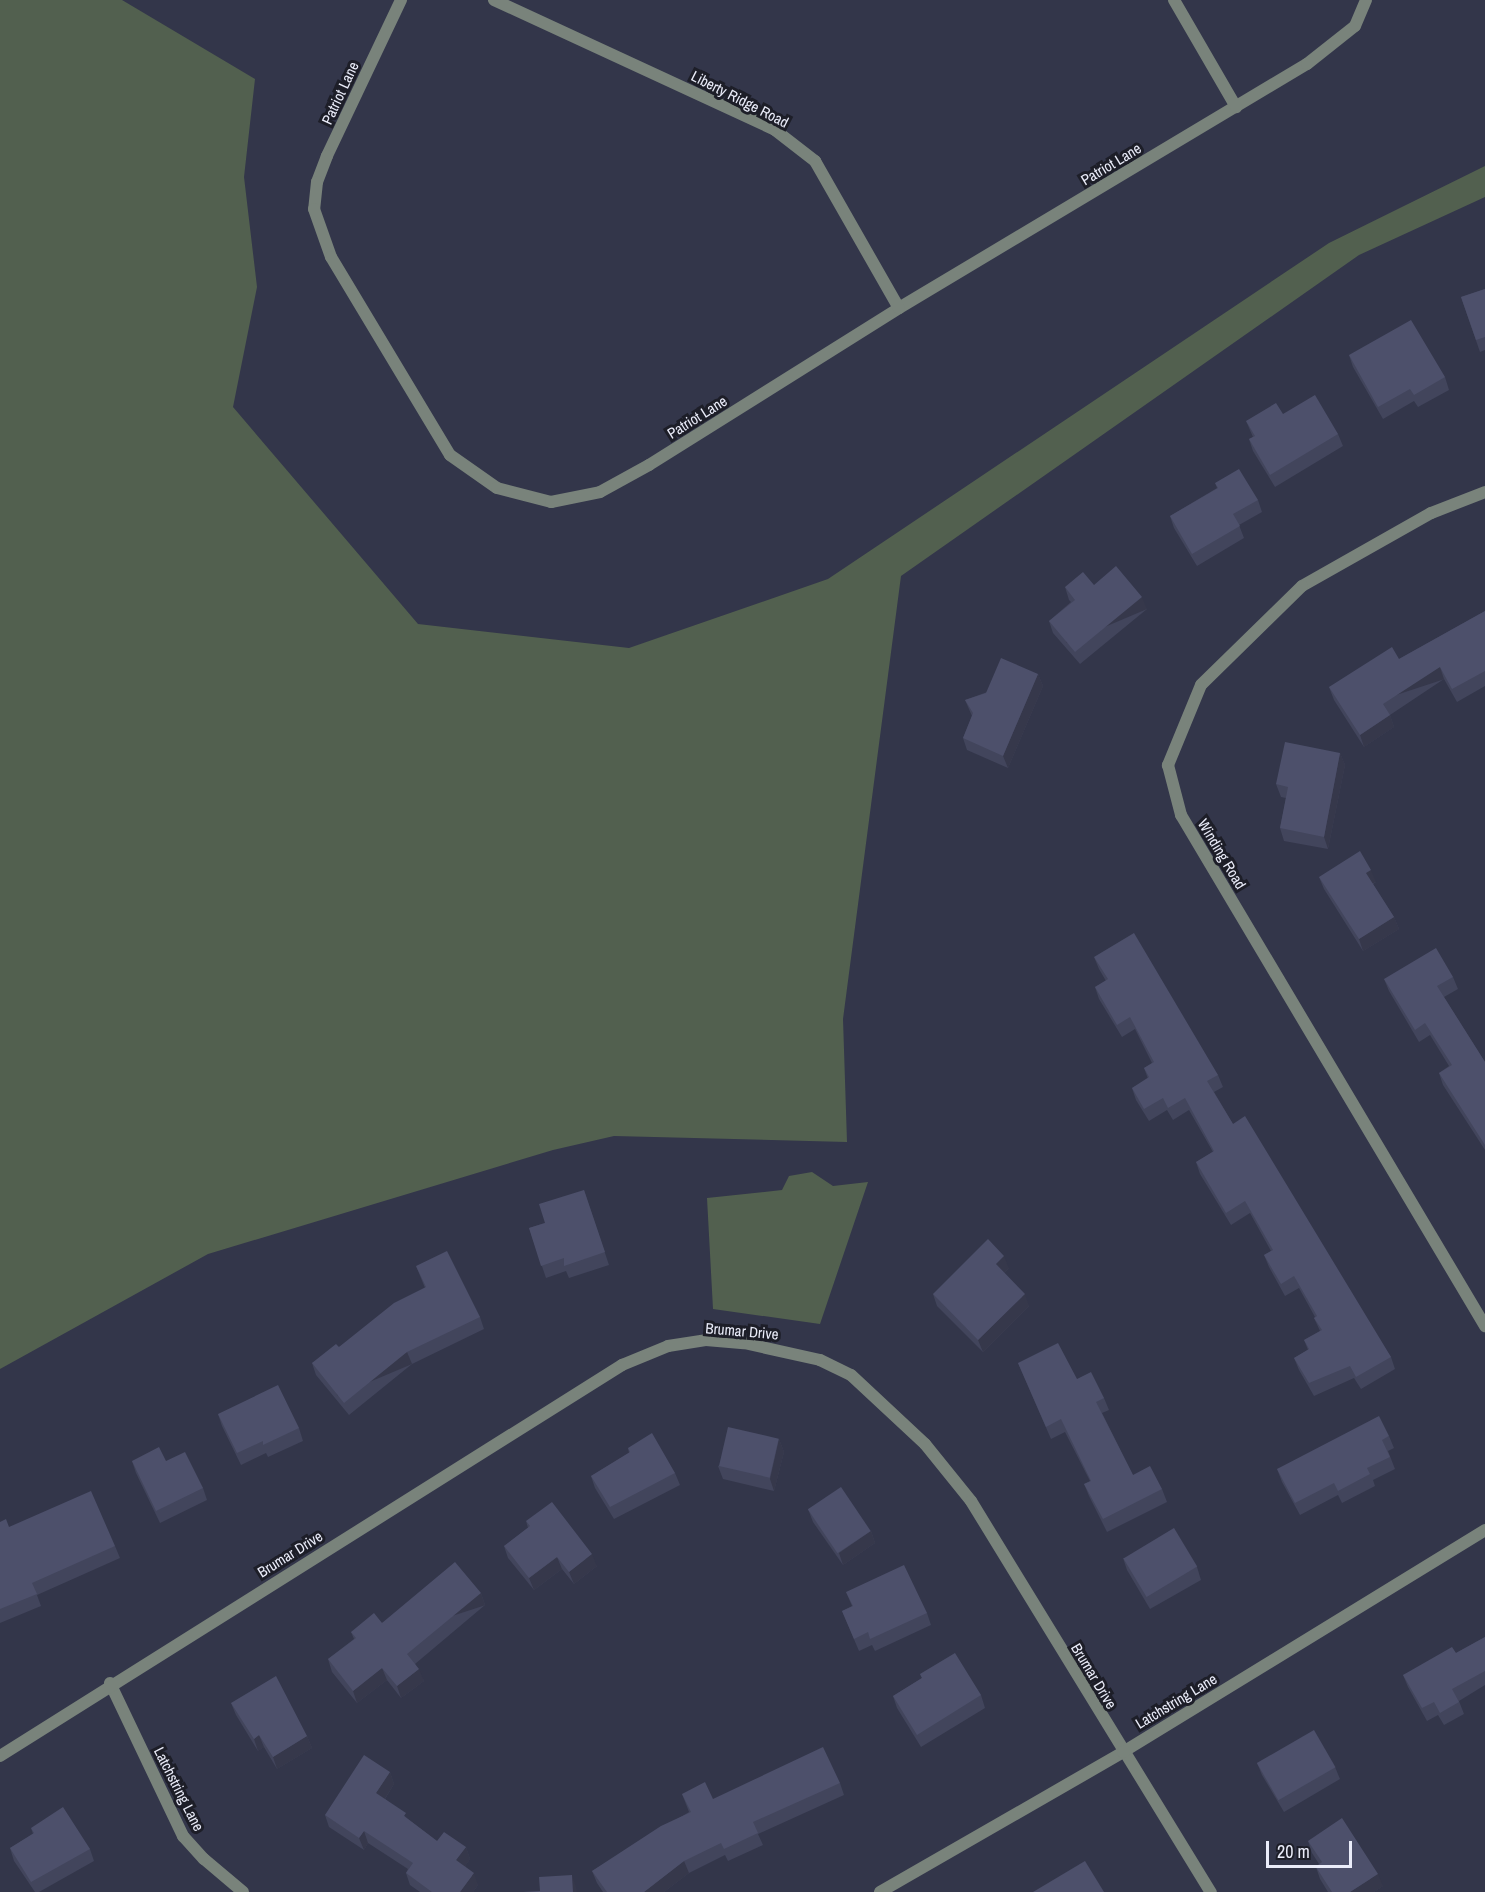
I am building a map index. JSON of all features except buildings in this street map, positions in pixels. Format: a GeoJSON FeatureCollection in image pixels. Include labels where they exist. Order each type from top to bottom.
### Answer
{"type":"FeatureCollection","features":[{"type":"Feature","properties":{"kind":"street","name":"Patriot Lane"},"geometry":{"type":"LineString","coordinates":[[401,0],[327,156],[317,182],[314,209],[332,256],[450,455],[497,488],[551,502],[600,492],[899,308],[1307,64],[1355,26],[1366,0]]}},
{"type":"Feature","properties":{"kind":"street","name":"Liberty Ridge Road"},"geometry":{"type":"LineString","coordinates":[[494,0],[775,130],[815,161],[899,308]]}},
{"type":"Feature","properties":{"kind":"street"},"geometry":{"type":"LineString","coordinates":[[1174,0],[1236,107]]}},
{"type":"Feature","properties":{"kind":"street","name":"Winding Road"},"geometry":{"type":"LineString","coordinates":[[1485,492],[1431,513],[1302,586],[1201,685],[1168,765],[1181,815],[1485,1326]]}},
{"type":"Feature","properties":{"kind":"street","name":"Brumar Drive"},"geometry":{"type":"LineString","coordinates":[[0,1756],[110,1683],[622,1365],[668,1346],[706,1340],[779,1348],[820,1360],[851,1375],[890,1408],[925,1444],[971,1501],[1211,1892]]}},
{"type":"Feature","properties":{"kind":"street","name":"Latchstring Lane"},"geometry":{"type":"LineString","coordinates":[[880,1892],[1123,1752],[1485,1530]]}},
{"type":"Feature","properties":{"kind":"street","name":"Latchstring Lane"},"geometry":{"type":"LineString","coordinates":[[110,1683],[183,1836],[204,1859],[243,1892]]}},
{"type":"Feature","properties":{"kind":"green space"},"geometry":{"type":"Polygon","coordinates":[[[0,0],[122,0],[255,79],[244,177],[257,287],[233,407],[418,624],[629,648],[828,579],[1329,243],[1485,166],[1485,197],[1359,255],[901,576],[843,1019],[847,1142],[614,1136],[553,1150],[208,1254],[0,1369],[0,0]]]}},
{"type":"Feature","properties":{"kind":"green space"},"geometry":{"type":"Polygon","coordinates":[[[812,1172],[833,1186],[868,1182],[820,1324],[713,1309],[707,1198],[782,1190],[789,1176],[812,1172]]]}}]}
